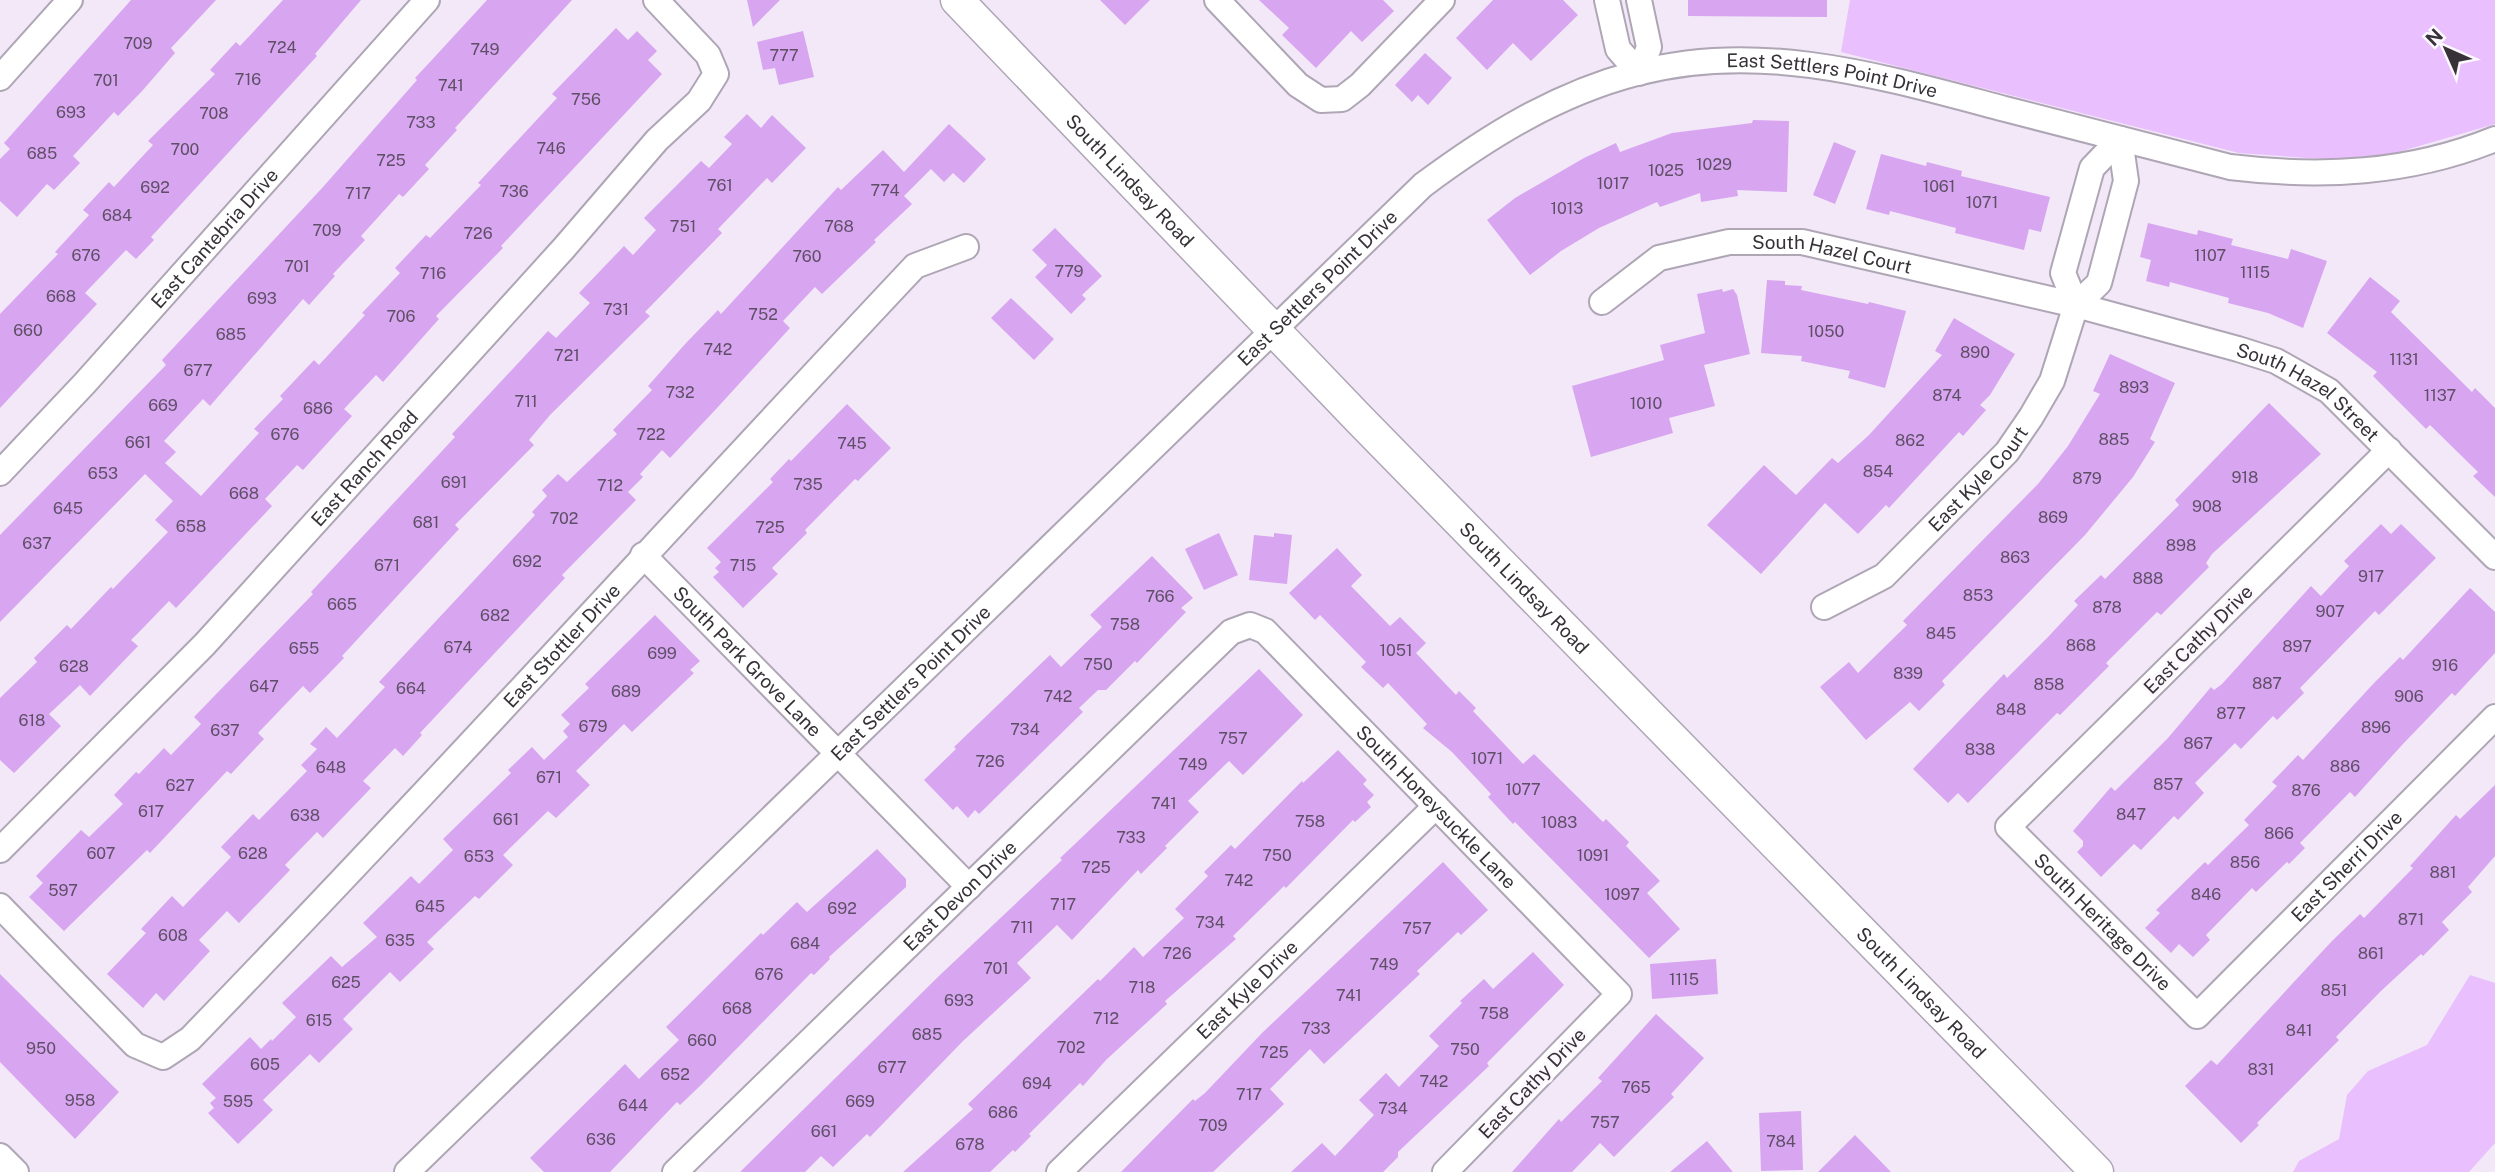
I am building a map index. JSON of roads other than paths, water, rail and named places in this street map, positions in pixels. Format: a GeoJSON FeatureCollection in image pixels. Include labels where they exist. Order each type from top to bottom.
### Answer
{"type":"FeatureCollection","features":[{"type":"Feature","properties":{"kind":"main road","name":"South Lindsay Road"},"geometry":{"type":"LineString","coordinates":[[957,0],[1273,328],[2097,1172]]}},
{"type":"Feature","properties":{"kind":"street"},"geometry":{"type":"LineString","coordinates":[[0,78],[70,0]]}},
{"type":"Feature","properties":{"kind":"street","name":"East Cantebria Drive"},"geometry":{"type":"LineString","coordinates":[[0,473],[85,383],[427,0]]}},
{"type":"Feature","properties":{"kind":"street","name":"East Ranch Road"},"geometry":{"type":"LineString","coordinates":[[0,850],[205,644],[564,248],[657,140],[699,101],[716,74],[708,55],[656,0]]}},
{"type":"Feature","properties":{"kind":"street"},"geometry":{"type":"LineString","coordinates":[[1217,0],[1298,85],[1321,100],[1342,99],[1360,85],[1442,0]]}},
{"type":"Feature","properties":{"kind":"street"},"geometry":{"type":"LineString","coordinates":[[1606,0],[1618,49],[1639,73],[1648,47],[1639,0]]}},
{"type":"Feature","properties":{"kind":"street","name":"East Settlers Point Drive"},"geometry":{"type":"LineString","coordinates":[[407,1172],[1423,185],[1462,156],[1534,112],[1605,83],[1639,73],[1687,64],[1745,60],[1824,65],[1871,73],[2230,167],[2318,175],[2411,165],[2451,156],[2495,139]]}},
{"type":"Feature","properties":{"kind":"street"},"geometry":{"type":"LineString","coordinates":[[2076,305],[2063,273],[2092,168],[2120,139]]}},
{"type":"Feature","properties":{"kind":"street","name":"East Kyle Court"},"geometry":{"type":"LineString","coordinates":[[1824,607],[1884,576],[2007,452],[2052,381],[2076,305],[2099,284],[2126,181],[2120,139]]}},
{"type":"Feature","properties":{"kind":"street","name":"South Hazel Court"},"geometry":{"type":"LineString","coordinates":[[1602,302],[1659,258],[1730,242],[1802,242],[2076,305]]}},
{"type":"Feature","properties":{"kind":"street","name":"East Stottler Drive"},"geometry":{"type":"LineString","coordinates":[[0,906],[135,1045],[163,1057],[190,1039],[410,811],[643,555],[915,266],[966,247]]}},
{"type":"Feature","properties":{"kind":"street","name":"South Hazel Street"},"geometry":{"type":"LineString","coordinates":[[2076,305],[2276,361],[2329,391],[2495,557]]}},
{"type":"Feature","properties":{"kind":"street","name":"East Cathy Drive"},"geometry":{"type":"LineString","coordinates":[[2008,827],[2389,450]]}},
{"type":"Feature","properties":{"kind":"street","name":"South Park Grove Lane"},"geometry":{"type":"LineString","coordinates":[[643,555],[969,887]]}},
{"type":"Feature","properties":{"kind":"street","name":"South Honeysuckle Lane"},"geometry":{"type":"LineString","coordinates":[[1250,625],[1265,631],[1619,994]]}},
{"type":"Feature","properties":{"kind":"street","name":"East Devon Drive"},"geometry":{"type":"LineString","coordinates":[[675,1172],[1231,632],[1250,625]]}},
{"type":"Feature","properties":{"kind":"street","name":"East Sherri Drive"},"geometry":{"type":"LineString","coordinates":[[2197,1016],[2495,717]]}},
{"type":"Feature","properties":{"kind":"street","name":"East Kyle Drive"},"geometry":{"type":"LineString","coordinates":[[1059,1172],[1436,806]]}},
{"type":"Feature","properties":{"kind":"street","name":"South Heritage Drive"},"geometry":{"type":"LineString","coordinates":[[2008,827],[2197,1016]]}},
{"type":"Feature","properties":{"kind":"street","name":"East Cathy Drive"},"geometry":{"type":"LineString","coordinates":[[1445,1172],[1619,994]]}},
{"type":"Feature","properties":{"kind":"street"},"geometry":{"type":"LineString","coordinates":[[0,1156],[16,1172]]}}]}
